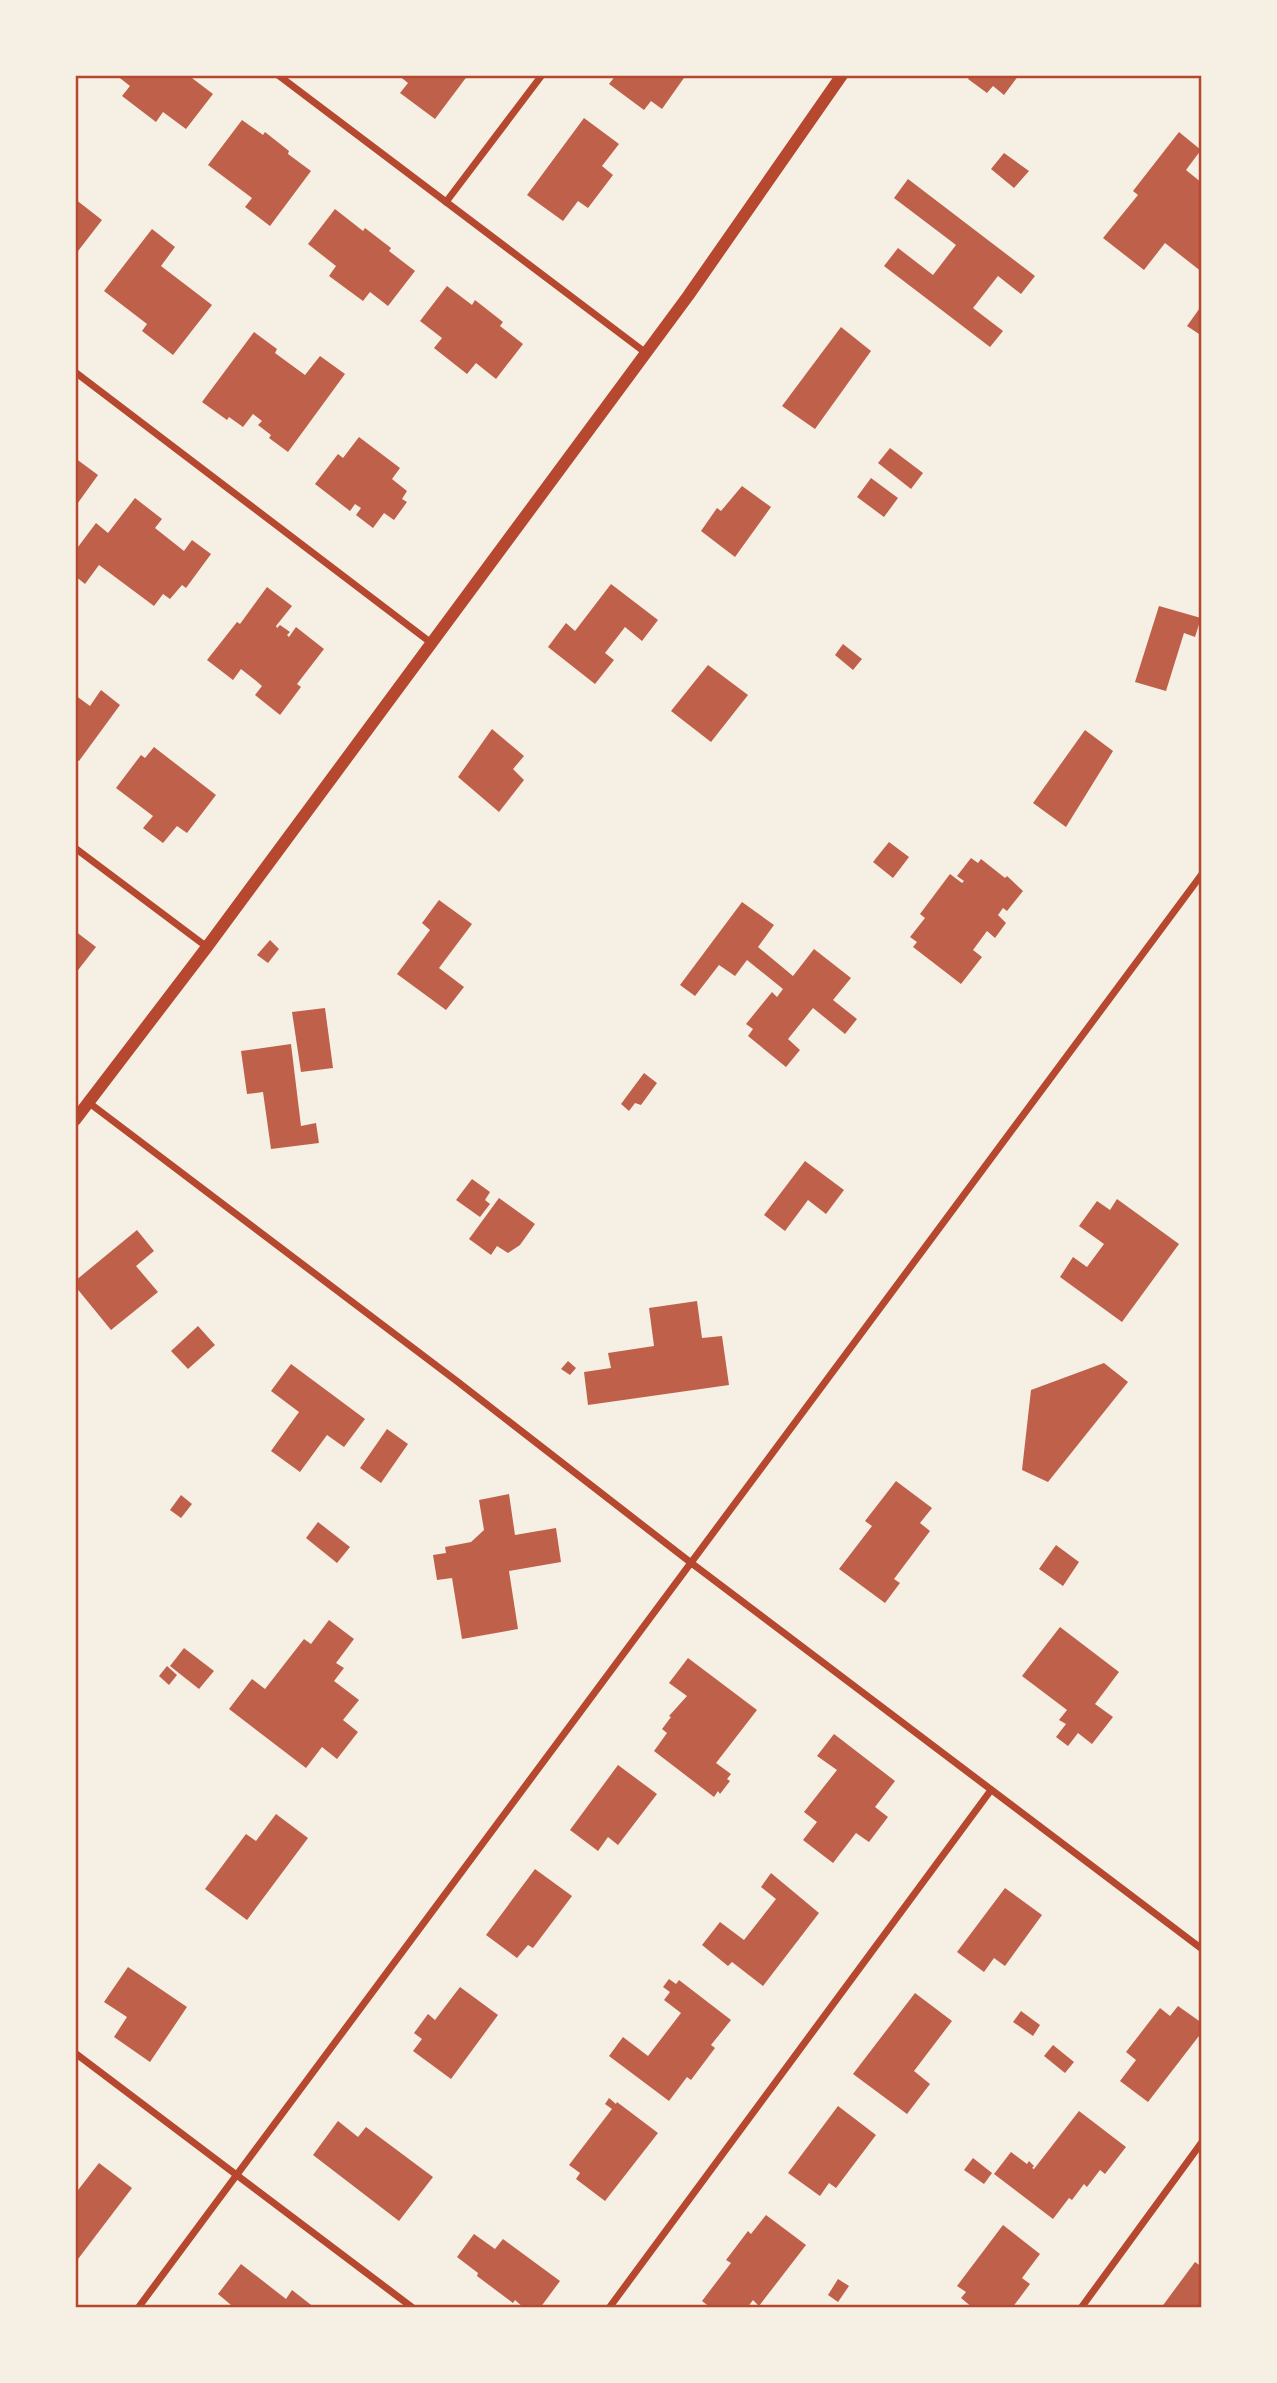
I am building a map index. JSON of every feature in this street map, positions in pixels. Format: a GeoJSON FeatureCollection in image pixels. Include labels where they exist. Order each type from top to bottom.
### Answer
{"type":"FeatureCollection","features":[{"type":"Feature","properties":{"kind":"street"},"geometry":{"type":"LineString","coordinates":[[278,75],[646,353]]}},
{"type":"Feature","properties":{"kind":"street"},"geometry":{"type":"LineString","coordinates":[[446,202],[542,75]]}},
{"type":"Feature","properties":{"kind":"street"},"geometry":{"type":"LineString","coordinates":[[75,1120],[207,947],[646,353],[750,210],[842,75]]}},
{"type":"Feature","properties":{"kind":"street"},"geometry":{"type":"LineString","coordinates":[[75,372],[430,642]]}},
{"type":"Feature","properties":{"kind":"street"},"geometry":{"type":"LineString","coordinates":[[75,848],[207,947]]}},
{"type":"Feature","properties":{"kind":"street"},"geometry":{"type":"LineString","coordinates":[[138,2308],[1202,874]]}},
{"type":"Feature","properties":{"kind":"street"},"geometry":{"type":"LineString","coordinates":[[88,1102],[1202,1949]]}},
{"type":"Feature","properties":{"kind":"street"},"geometry":{"type":"LineString","coordinates":[[609,2308],[991,1790]]}},
{"type":"Feature","properties":{"kind":"street"},"geometry":{"type":"LineString","coordinates":[[75,2053],[413,2308]]}},
{"type":"Feature","properties":{"kind":"street"},"geometry":{"type":"LineString","coordinates":[[1081,2308],[1202,2142]]}},
{"type":"Feature","properties":{"kind":"building"},"geometry":{"type":"Polygon","coordinates":[[[116,75],[188,75],[213,94],[186,129],[163,112],[156,122],[122,96],[130,86],[116,75]]]}},
{"type":"Feature","properties":{"kind":"building"},"geometry":{"type":"Polygon","coordinates":[[[398,75],[468,75],[435,119],[400,93],[408,83],[398,75]]]}},
{"type":"Feature","properties":{"kind":"building"},"geometry":{"type":"Polygon","coordinates":[[[616,75],[686,75],[662,109],[651,101],[644,110],[609,84],[616,75]]]}},
{"type":"Feature","properties":{"kind":"building"},"geometry":{"type":"Polygon","coordinates":[[[971,75],[1019,75],[1004,95],[993,86],[987,93],[968,79],[971,75]]]}},
{"type":"Feature","properties":{"kind":"building"},"geometry":{"type":"Polygon","coordinates":[[[584,118],[619,144],[602,166],[613,175],[588,208],[578,201],[563,221],[527,195],[584,118]]]}},
{"type":"Feature","properties":{"kind":"building"},"geometry":{"type":"Polygon","coordinates":[[[242,120],[263,135],[265,132],[311,171],[270,226],[245,207],[252,198],[208,165],[242,120]]]}},
{"type":"Feature","properties":{"kind":"building"},"geometry":{"type":"Polygon","coordinates":[[[1179,132],[1201,150],[1186,170],[1202,183],[1202,272],[1165,243],[1144,270],[1103,238],[1138,195],[1133,191],[1179,132]]]}},
{"type":"Feature","properties":{"kind":"building"},"geometry":{"type":"Polygon","coordinates":[[[1004,153],[1029,171],[1014,188],[991,169],[1004,153]]]}},
{"type":"Feature","properties":{"kind":"building"},"geometry":{"type":"Polygon","coordinates":[[[908,179],[1035,276],[1021,294],[998,276],[973,308],[1003,331],[990,347],[884,266],[898,248],[933,275],[956,245],[894,198],[908,179]]]}},
{"type":"Feature","properties":{"kind":"building"},"geometry":{"type":"Polygon","coordinates":[[[75,199],[102,220],[75,255],[75,199]]]}},
{"type":"Feature","properties":{"kind":"building"},"geometry":{"type":"Polygon","coordinates":[[[335,209],[391,248],[389,251],[415,271],[388,306],[370,292],[363,301],[329,276],[336,266],[308,244],[335,209]]]}},
{"type":"Feature","properties":{"kind":"building"},"geometry":{"type":"Polygon","coordinates":[[[152,229],[175,247],[161,266],[212,305],[173,355],[142,331],[147,324],[104,291],[152,229]]]}},
{"type":"Feature","properties":{"kind":"building"},"geometry":{"type":"Polygon","coordinates":[[[447,286],[472,305],[475,300],[503,322],[500,326],[523,344],[496,379],[476,363],[467,374],[434,348],[442,338],[420,321],[447,286]]]}},
{"type":"Feature","properties":{"kind":"building"},"geometry":{"type":"Polygon","coordinates":[[[1202,305],[1202,336],[1187,326],[1202,305]]]}},
{"type":"Feature","properties":{"kind":"building"},"geometry":{"type":"Polygon","coordinates":[[[841,327],[871,351],[815,429],[782,406],[841,327]]]}},
{"type":"Feature","properties":{"kind":"building"},"geometry":{"type":"Polygon","coordinates":[[[254,332],[277,349],[275,353],[305,375],[320,356],[345,374],[288,452],[269,438],[271,435],[258,425],[262,421],[253,414],[243,427],[229,417],[227,420],[202,402],[254,332]]]}},
{"type":"Feature","properties":{"kind":"building"},"geometry":{"type":"Polygon","coordinates":[[[359,437],[400,468],[392,479],[407,491],[402,499],[407,502],[394,520],[384,513],[373,528],[356,515],[361,508],[355,504],[350,511],[315,484],[338,454],[343,458],[359,437]]]}},
{"type":"Feature","properties":{"kind":"building"},"geometry":{"type":"Polygon","coordinates":[[[890,448],[923,473],[911,489],[878,463],[890,448]]]}},
{"type":"Feature","properties":{"kind":"building"},"geometry":{"type":"Polygon","coordinates":[[[75,458],[98,475],[75,507],[75,458]]]}},
{"type":"Feature","properties":{"kind":"building"},"geometry":{"type":"Polygon","coordinates":[[[871,478],[898,498],[884,517],[857,497],[871,478]]]}},
{"type":"Feature","properties":{"kind":"building"},"geometry":{"type":"Polygon","coordinates":[[[742,486],[771,507],[735,557],[701,531],[717,508],[721,511],[742,486]]]}},
{"type":"Feature","properties":{"kind":"building"},"geometry":{"type":"Polygon","coordinates":[[[135,498],[162,519],[155,528],[184,551],[192,540],[211,554],[186,588],[182,585],[170,599],[163,594],[154,606],[99,565],[85,584],[75,576],[75,551],[96,523],[108,533],[135,498]]]}},
{"type":"Feature","properties":{"kind":"building"},"geometry":{"type":"Polygon","coordinates":[[[611,584],[658,620],[642,641],[625,627],[605,653],[614,660],[595,684],[548,647],[566,623],[575,631],[611,584]]]}},
{"type":"Feature","properties":{"kind":"building"},"geometry":{"type":"Polygon","coordinates":[[[267,587],[292,606],[277,628],[280,625],[290,632],[287,635],[289,637],[296,627],[324,649],[297,684],[301,687],[280,715],[255,695],[262,686],[241,669],[233,680],[207,660],[237,622],[240,624],[267,587]]]}},
{"type":"Feature","properties":{"kind":"building"},"geometry":{"type":"Polygon","coordinates":[[[1159,606],[1201,618],[1195,637],[1184,633],[1166,691],[1135,682],[1159,606]]]}},
{"type":"Feature","properties":{"kind":"building"},"geometry":{"type":"Polygon","coordinates":[[[843,644],[862,659],[853,670],[835,655],[843,644]]]}},
{"type":"Feature","properties":{"kind":"building"},"geometry":{"type":"Polygon","coordinates":[[[708,665],[748,695],[711,742],[671,711],[708,665]]]}},
{"type":"Feature","properties":{"kind":"building"},"geometry":{"type":"Polygon","coordinates":[[[101,690],[120,705],[79,761],[75,759],[75,695],[90,706],[101,690]]]}},
{"type":"Feature","properties":{"kind":"building"},"geometry":{"type":"Polygon","coordinates":[[[492,729],[524,756],[513,769],[524,780],[499,812],[458,777],[492,729]]]}},
{"type":"Feature","properties":{"kind":"building"},"geometry":{"type":"Polygon","coordinates":[[[1085,730],[1113,751],[1066,827],[1033,803],[1085,730]]]}},
{"type":"Feature","properties":{"kind":"building"},"geometry":{"type":"Polygon","coordinates":[[[154,747],[216,795],[187,833],[177,826],[163,843],[143,828],[153,816],[116,788],[141,755],[145,758],[154,747]]]}},
{"type":"Feature","properties":{"kind":"building"},"geometry":{"type":"Polygon","coordinates":[[[889,842],[909,857],[893,878],[873,862],[889,842]]]}},
{"type":"Feature","properties":{"kind":"building"},"geometry":{"type":"Polygon","coordinates":[[[971,858],[978,863],[981,859],[1005,878],[1007,876],[1023,891],[1007,911],[1003,908],[998,915],[1006,923],[995,938],[987,931],[973,950],[982,957],[961,984],[913,947],[917,942],[910,937],[925,918],[920,914],[950,874],[962,883],[964,881],[957,876],[971,858]]]}},
{"type":"Feature","properties":{"kind":"building"},"geometry":{"type":"Polygon","coordinates":[[[439,900],[472,924],[439,968],[464,987],[446,1010],[397,974],[430,930],[422,923],[439,900]]]}},
{"type":"Feature","properties":{"kind":"building"},"geometry":{"type":"Polygon","coordinates":[[[742,902],[774,925],[758,947],[793,976],[814,949],[851,978],[833,1000],[857,1019],[845,1034],[813,1008],[788,1039],[800,1050],[786,1067],[748,1036],[753,1029],[746,1024],[772,992],[777,997],[783,989],[747,960],[735,976],[719,965],[695,996],[680,985],[742,902]]]}},
{"type":"Feature","properties":{"kind":"building"},"geometry":{"type":"Polygon","coordinates":[[[75,931],[96,947],[75,974],[75,931]]]}},
{"type":"Feature","properties":{"kind":"building"},"geometry":{"type":"Polygon","coordinates":[[[270,940],[279,949],[268,963],[257,955],[270,940]]]}},
{"type":"Feature","properties":{"kind":"building"},"geometry":{"type":"Polygon","coordinates":[[[325,1008],[333,1068],[301,1072],[292,1012],[325,1008]]]}},
{"type":"Feature","properties":{"kind":"building"},"geometry":{"type":"Polygon","coordinates":[[[291,1044],[301,1126],[316,1123],[319,1143],[271,1149],[263,1092],[247,1094],[241,1051],[291,1044]]]}},
{"type":"Feature","properties":{"kind":"building"},"geometry":{"type":"Polygon","coordinates":[[[644,1073],[657,1083],[641,1105],[635,1103],[629,1111],[621,1104],[644,1073]]]}},
{"type":"Feature","properties":{"kind":"building"},"geometry":{"type":"Polygon","coordinates":[[[805,1161],[844,1190],[826,1214],[808,1200],[785,1231],[764,1215],[805,1161]]]}},
{"type":"Feature","properties":{"kind":"building"},"geometry":{"type":"Polygon","coordinates":[[[472,1179],[490,1192],[485,1200],[490,1204],[480,1217],[456,1200],[472,1179]]]}},
{"type":"Feature","properties":{"kind":"building"},"geometry":{"type":"Polygon","coordinates":[[[499,1198],[535,1224],[520,1245],[508,1253],[497,1246],[491,1255],[469,1239],[499,1198]]]}},
{"type":"Feature","properties":{"kind":"building"},"geometry":{"type":"Polygon","coordinates":[[[1117,1199],[1179,1244],[1122,1322],[1060,1277],[1073,1257],[1087,1267],[1104,1244],[1079,1226],[1097,1201],[1110,1210],[1117,1199]]]}},
{"type":"Feature","properties":{"kind":"building"},"geometry":{"type":"Polygon","coordinates":[[[137,1230],[154,1251],[136,1266],[158,1292],[111,1330],[75,1286],[75,1281],[137,1230]]]}},
{"type":"Feature","properties":{"kind":"building"},"geometry":{"type":"Polygon","coordinates":[[[697,1301],[702,1338],[722,1336],[729,1385],[588,1405],[584,1372],[611,1368],[608,1353],[654,1346],[649,1308],[697,1301]]]}},
{"type":"Feature","properties":{"kind":"building"},"geometry":{"type":"Polygon","coordinates":[[[198,1326],[215,1345],[188,1369],[171,1351],[198,1326]]]}},
{"type":"Feature","properties":{"kind":"building"},"geometry":{"type":"Polygon","coordinates":[[[568,1361],[576,1368],[570,1375],[561,1369],[568,1361]]]}},
{"type":"Feature","properties":{"kind":"building"},"geometry":{"type":"Polygon","coordinates":[[[1104,1363],[1128,1382],[1048,1482],[1022,1470],[1031,1390],[1104,1363]]]}},
{"type":"Feature","properties":{"kind":"building"},"geometry":{"type":"Polygon","coordinates":[[[291,1364],[365,1419],[344,1447],[327,1435],[300,1472],[271,1451],[299,1412],[271,1391],[291,1364]]]}},
{"type":"Feature","properties":{"kind":"building"},"geometry":{"type":"Polygon","coordinates":[[[387,1429],[408,1444],[381,1483],[360,1468],[387,1429]]]}},
{"type":"Feature","properties":{"kind":"building"},"geometry":{"type":"Polygon","coordinates":[[[896,1481],[932,1508],[920,1523],[930,1531],[894,1579],[900,1583],[885,1603],[839,1569],[872,1526],[865,1521],[896,1481]]]}},
{"type":"Feature","properties":{"kind":"building"},"geometry":{"type":"Polygon","coordinates":[[[509,1494],[515,1535],[556,1528],[561,1562],[509,1571],[518,1629],[462,1639],[452,1578],[437,1580],[433,1555],[446,1553],[445,1547],[471,1542],[484,1530],[479,1500],[509,1494]]]}},
{"type":"Feature","properties":{"kind":"building"},"geometry":{"type":"Polygon","coordinates":[[[181,1495],[192,1504],[181,1518],[170,1510],[181,1495]]]}},
{"type":"Feature","properties":{"kind":"building"},"geometry":{"type":"Polygon","coordinates":[[[318,1522],[350,1547],[337,1563],[306,1538],[318,1522]]]}},
{"type":"Feature","properties":{"kind":"building"},"geometry":{"type":"Polygon","coordinates":[[[1056,1545],[1079,1562],[1063,1586],[1039,1569],[1056,1545]]]}},
{"type":"Feature","properties":{"kind":"building"},"geometry":{"type":"Polygon","coordinates":[[[329,1620],[354,1639],[336,1663],[344,1668],[334,1681],[359,1700],[343,1720],[358,1732],[337,1759],[322,1747],[306,1768],[229,1709],[252,1679],[265,1689],[304,1639],[311,1644],[329,1620]]]}},
{"type":"Feature","properties":{"kind":"building"},"geometry":{"type":"Polygon","coordinates":[[[1060,1627],[1119,1672],[1095,1704],[1113,1717],[1092,1744],[1078,1733],[1068,1746],[1056,1737],[1066,1724],[1059,1720],[1067,1710],[1022,1676],[1060,1627]]]}},
{"type":"Feature","properties":{"kind":"building"},"geometry":{"type":"Polygon","coordinates":[[[184,1648],[214,1671],[199,1689],[170,1666],[184,1648]]]}},
{"type":"Feature","properties":{"kind":"building"},"geometry":{"type":"Polygon","coordinates":[[[688,1658],[757,1710],[716,1763],[731,1774],[727,1779],[730,1781],[720,1794],[718,1791],[714,1797],[654,1751],[667,1733],[662,1729],[671,1717],[669,1716],[687,1696],[669,1683],[688,1658]]]}},
{"type":"Feature","properties":{"kind":"building"},"geometry":{"type":"Polygon","coordinates":[[[167,1666],[177,1675],[169,1685],[159,1676],[167,1666]]]}},
{"type":"Feature","properties":{"kind":"building"},"geometry":{"type":"Polygon","coordinates":[[[834,1734],[895,1781],[875,1807],[888,1817],[869,1842],[856,1833],[833,1863],[803,1840],[817,1822],[804,1812],[837,1770],[817,1756],[834,1734]]]}},
{"type":"Feature","properties":{"kind":"building"},"geometry":{"type":"Polygon","coordinates":[[[618,1765],[657,1794],[618,1845],[608,1837],[598,1851],[570,1830],[618,1765]]]}},
{"type":"Feature","properties":{"kind":"building"},"geometry":{"type":"Polygon","coordinates":[[[276,1814],[308,1838],[247,1920],[205,1889],[246,1834],[256,1841],[276,1814]]]}},
{"type":"Feature","properties":{"kind":"building"},"geometry":{"type":"Polygon","coordinates":[[[535,1869],[572,1896],[533,1948],[528,1945],[517,1958],[486,1935],[535,1869]]]}},
{"type":"Feature","properties":{"kind":"building"},"geometry":{"type":"Polygon","coordinates":[[[771,1873],[819,1913],[763,1986],[732,1962],[728,1966],[702,1945],[720,1922],[744,1940],[776,1899],[761,1887],[771,1873]]]}},
{"type":"Feature","properties":{"kind":"building"},"geometry":{"type":"Polygon","coordinates":[[[1005,1888],[1042,1915],[1005,1966],[994,1958],[984,1972],[957,1952],[1005,1888]]]}},
{"type":"Feature","properties":{"kind":"building"},"geometry":{"type":"Polygon","coordinates":[[[128,1967],[187,2007],[150,2062],[114,2037],[127,2017],[104,2002],[128,1967]]]}},
{"type":"Feature","properties":{"kind":"building"},"geometry":{"type":"Polygon","coordinates":[[[669,1979],[676,1984],[679,1980],[731,2020],[711,2045],[715,2048],[691,2080],[687,2077],[669,2101],[609,2056],[623,2037],[648,2056],[681,2013],[664,2000],[670,1992],[663,1987],[669,1979]]]}},
{"type":"Feature","properties":{"kind":"building"},"geometry":{"type":"Polygon","coordinates":[[[460,1987],[498,2015],[451,2079],[413,2051],[422,2039],[414,2033],[428,2014],[435,2020],[460,1987]]]}},
{"type":"Feature","properties":{"kind":"building"},"geometry":{"type":"Polygon","coordinates":[[[915,1993],[952,2021],[914,2071],[930,2084],[907,2114],[853,2074],[915,1993]]]}},
{"type":"Feature","properties":{"kind":"building"},"geometry":{"type":"Polygon","coordinates":[[[1178,2006],[1202,2023],[1202,2032],[1148,2102],[1120,2081],[1136,2060],[1126,2052],[1160,2008],[1170,2016],[1178,2006]]]}},
{"type":"Feature","properties":{"kind":"building"},"geometry":{"type":"Polygon","coordinates":[[[1021,2011],[1040,2025],[1033,2036],[1013,2022],[1021,2011]]]}},
{"type":"Feature","properties":{"kind":"building"},"geometry":{"type":"Polygon","coordinates":[[[1053,2045],[1074,2062],[1065,2073],[1044,2056],[1053,2045]]]}},
{"type":"Feature","properties":{"kind":"building"},"geometry":{"type":"Polygon","coordinates":[[[609,2098],[658,2133],[605,2201],[576,2179],[580,2173],[569,2165],[612,2109],[605,2104],[609,2098]]]}},
{"type":"Feature","properties":{"kind":"building"},"geometry":{"type":"Polygon","coordinates":[[[838,2106],[876,2135],[836,2188],[829,2183],[820,2196],[788,2173],[838,2106]]]}},
{"type":"Feature","properties":{"kind":"building"},"geometry":{"type":"Polygon","coordinates":[[[1079,2111],[1126,2147],[1105,2174],[1100,2170],[1087,2187],[1084,2184],[1072,2200],[1069,2198],[1053,2219],[994,2174],[1011,2152],[1027,2164],[1029,2161],[1034,2169],[1079,2111]]]}},
{"type":"Feature","properties":{"kind":"building"},"geometry":{"type":"Polygon","coordinates":[[[338,2121],[358,2137],[366,2127],[433,2177],[399,2221],[313,2155],[338,2121]]]}},
{"type":"Feature","properties":{"kind":"building"},"geometry":{"type":"Polygon","coordinates":[[[973,2158],[992,2173],[984,2184],[964,2170],[973,2158]]]}},
{"type":"Feature","properties":{"kind":"building"},"geometry":{"type":"Polygon","coordinates":[[[99,2163],[132,2188],[75,2263],[75,2194],[99,2163]]]}},
{"type":"Feature","properties":{"kind":"building"},"geometry":{"type":"Polygon","coordinates":[[[766,2215],[806,2245],[759,2306],[753,2300],[747,2308],[711,2308],[702,2301],[731,2263],[726,2260],[748,2231],[751,2234],[766,2215]]]}},
{"type":"Feature","properties":{"kind":"building"},"geometry":{"type":"Polygon","coordinates":[[[1003,2225],[1040,2254],[1022,2278],[1030,2284],[1012,2308],[973,2308],[961,2298],[966,2292],[957,2286],[1003,2225]]]}},
{"type":"Feature","properties":{"kind":"building"},"geometry":{"type":"Polygon","coordinates":[[[474,2234],[495,2249],[503,2239],[560,2281],[540,2308],[524,2308],[515,2300],[513,2303],[457,2257],[474,2234]]]}},
{"type":"Feature","properties":{"kind":"building"},"geometry":{"type":"Polygon","coordinates":[[[1195,2262],[1202,2267],[1202,2308],[1161,2308],[1195,2262]]]}},
{"type":"Feature","properties":{"kind":"building"},"geometry":{"type":"Polygon","coordinates":[[[241,2264],[286,2299],[292,2290],[315,2308],[229,2308],[231,2305],[218,2294],[241,2264]]]}},
{"type":"Feature","properties":{"kind":"building"},"geometry":{"type":"Polygon","coordinates":[[[838,2279],[849,2286],[838,2302],[828,2295],[838,2279]]]}}]}
